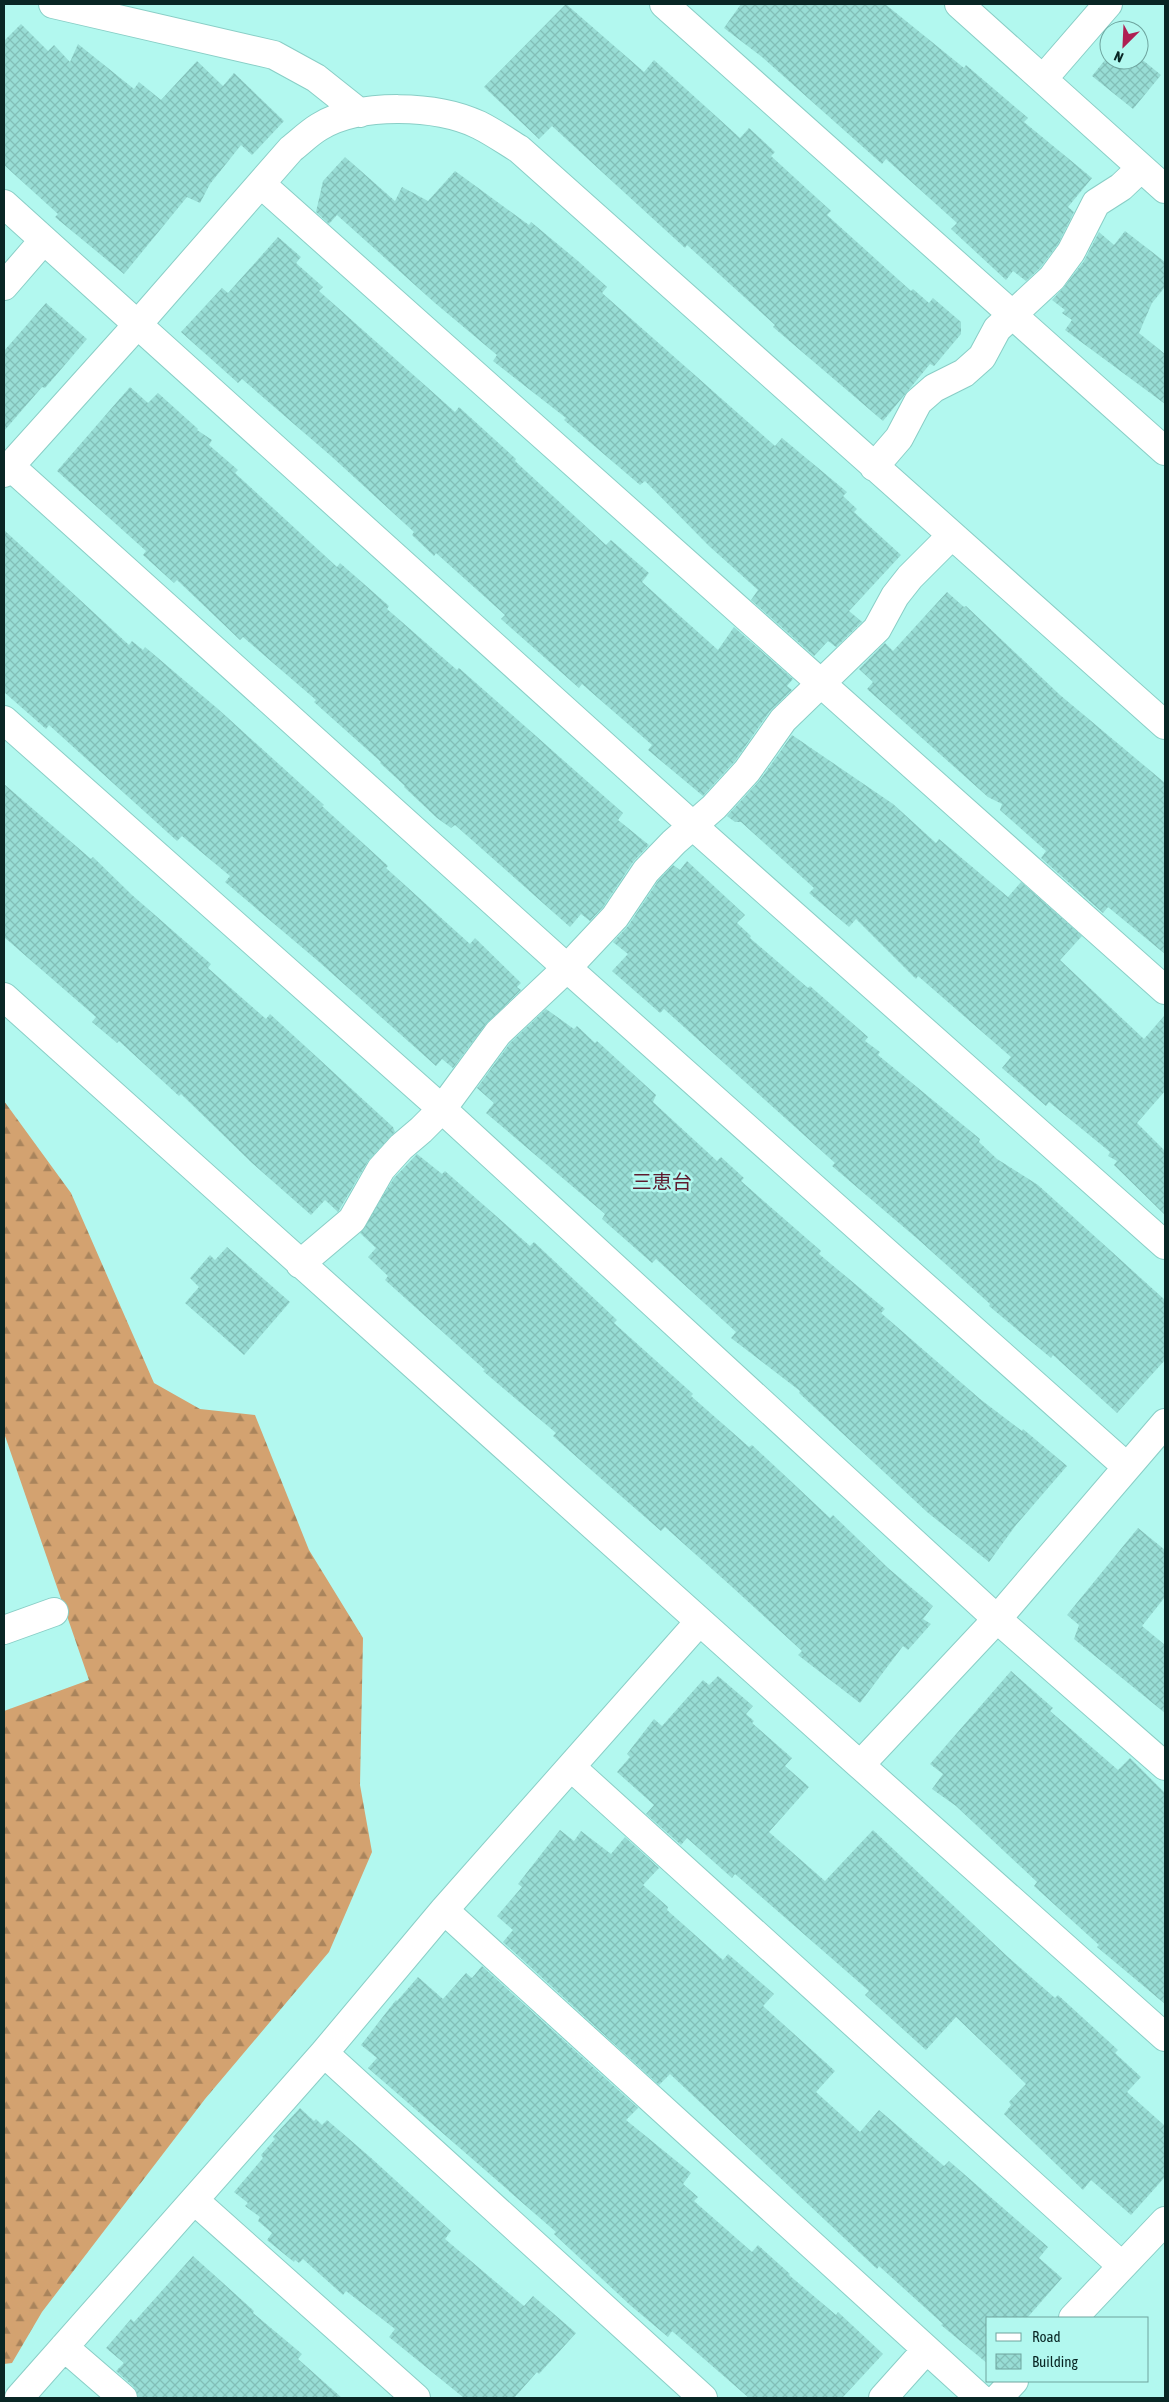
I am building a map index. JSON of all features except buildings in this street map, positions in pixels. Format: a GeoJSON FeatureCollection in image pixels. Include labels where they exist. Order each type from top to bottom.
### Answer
{"type":"FeatureCollection","features":[{"type":"Feature","properties":{"kind":"street"},"geometry":{"type":"LineString","coordinates":[[53,4],[274,55],[316,78],[360,113]]}},
{"type":"Feature","properties":{"kind":"street"},"geometry":{"type":"LineString","coordinates":[[664,4],[1165,451]]}},
{"type":"Feature","properties":{"kind":"street"},"geometry":{"type":"LineString","coordinates":[[959,4],[1165,189]]}},
{"type":"Feature","properties":{"kind":"street"},"geometry":{"type":"LineString","coordinates":[[1043,79],[1108,4]]}},
{"type":"Feature","properties":{"kind":"street"},"geometry":{"type":"LineString","coordinates":[[1127,1467],[7,469],[138,324],[291,149],[320,127],[360,113],[398,109],[442,112],[479,125],[519,149],[1165,726]]}},
{"type":"Feature","properties":{"kind":"street"},"geometry":{"type":"LineString","coordinates":[[874,467],[899,438],[918,402],[934,388],[964,373],[982,358],[997,329],[1052,278],[1070,252],[1096,203],[1122,187],[1141,168]]}},
{"type":"Feature","properties":{"kind":"street"},"geometry":{"type":"LineString","coordinates":[[261,184],[1165,990]]}},
{"type":"Feature","properties":{"kind":"street"},"geometry":{"type":"LineString","coordinates":[[4,204],[692,825],[1165,1245]]}},
{"type":"Feature","properties":{"kind":"street"},"geometry":{"type":"LineString","coordinates":[[4,286],[44,241]]}},
{"type":"Feature","properties":{"kind":"street"},"geometry":{"type":"LineString","coordinates":[[300,1264],[323,1242],[352,1220],[382,1169],[400,1147],[442,1109],[498,1032],[567,968],[615,917],[646,871],[692,825],[714,807],[746,771],[783,720],[877,629],[895,596],[910,577],[951,536]]}},
{"type":"Feature","properties":{"kind":"street"},"geometry":{"type":"LineString","coordinates":[[4,720],[442,1109],[997,1619],[1164,1761]]}},
{"type":"Feature","properties":{"kind":"street"},"geometry":{"type":"LineString","coordinates":[[4,997],[699,1622],[1165,2036]]}},
{"type":"Feature","properties":{"kind":"street"},"geometry":{"type":"LineString","coordinates":[[860,1765],[997,1619],[1165,1423]]}},
{"type":"Feature","properties":{"kind":"street"},"geometry":{"type":"LineString","coordinates":[[4,1630],[54,1612]]}},
{"type":"Feature","properties":{"kind":"street"},"geometry":{"type":"LineString","coordinates":[[19,2398],[324,2053],[444,1910],[699,1622]]}},
{"type":"Feature","properties":{"kind":"street"},"geometry":{"type":"LineString","coordinates":[[571,1767],[1122,2266]]}},
{"type":"Feature","properties":{"kind":"street"},"geometry":{"type":"LineString","coordinates":[[444,1910],[980,2398]]}},
{"type":"Feature","properties":{"kind":"street"},"geometry":{"type":"LineString","coordinates":[[324,2053],[703,2398]]}},
{"type":"Feature","properties":{"kind":"street"},"geometry":{"type":"LineString","coordinates":[[194,2200],[416,2398]]}},
{"type":"Feature","properties":{"kind":"street"},"geometry":{"type":"LineString","coordinates":[[1074,2317],[1165,2221]]}},
{"type":"Feature","properties":{"kind":"street"},"geometry":{"type":"LineString","coordinates":[[64,2347],[123,2398]]}},
{"type":"Feature","properties":{"kind":"street"},"geometry":{"type":"LineString","coordinates":[[883,2398],[926,2350]]}},
{"type":"Feature","properties":{"kind":"street"},"geometry":{"type":"LineString","coordinates":[[998,2398],[1013,2382]]}},
{"type":"Feature","properties":{"kind":"green space"},"geometry":{"type":"Polygon","coordinates":[[[4,1101],[71,1193],[154,1383],[200,1409],[255,1415],[309,1550],[363,1638],[360,1785],[372,1852],[329,1952],[205,2099],[42,2312],[12,2363],[4,2364],[4,1711],[89,1680],[4,1433],[4,1101]]]}},
{"type":"Feature","properties":{"kind":"district","name":"三恵台"},"geometry":{"type":"Point","coordinates":[662,1181]}}]}
